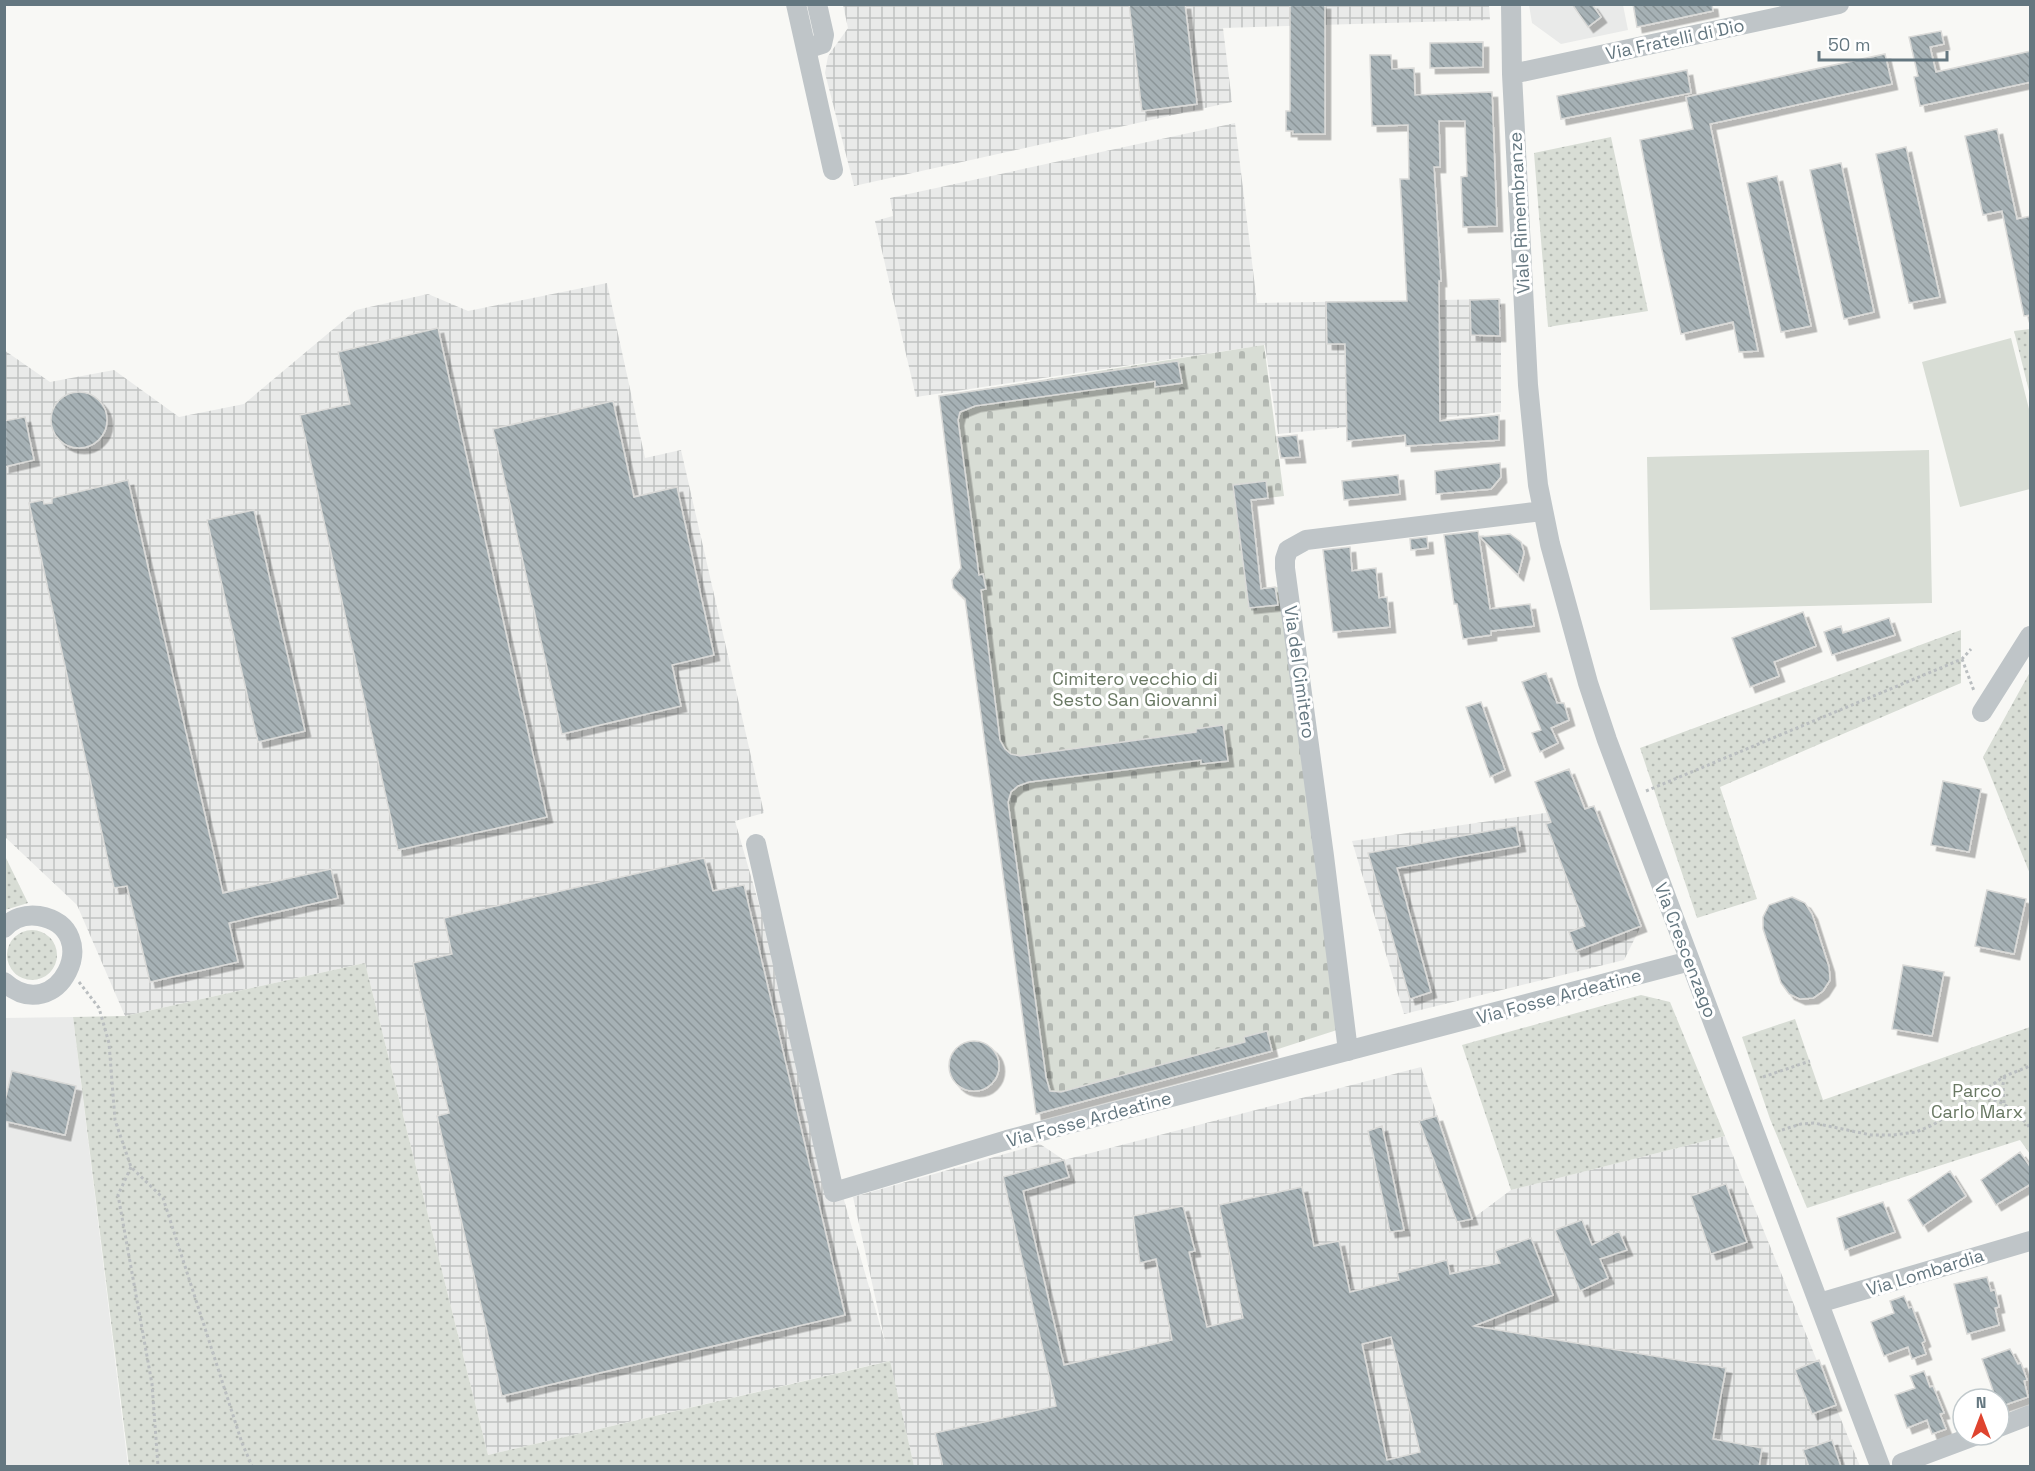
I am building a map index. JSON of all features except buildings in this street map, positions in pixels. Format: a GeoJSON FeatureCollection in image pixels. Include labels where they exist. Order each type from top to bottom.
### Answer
{"type":"FeatureCollection","features":[{"type":"Feature","properties":{"kind":"street"},"geometry":{"type":"LineString","coordinates":[[796,4],[834,170]]}},
{"type":"Feature","properties":{"kind":"street"},"geometry":{"type":"LineString","coordinates":[[806,49],[822,44],[824,35],[817,4]]}},
{"type":"Feature","properties":{"kind":"street","name":"Viale Rimembranze"},"geometry":{"type":"LineString","coordinates":[[1510,4],[1530,422]]}},
{"type":"Feature","properties":{"kind":"street","name":"Via Fratelli di Dio"},"geometry":{"type":"LineString","coordinates":[[1512,74],[1839,4]]}},
{"type":"Feature","properties":{"kind":"street","name":"Via Crescenzago"},"geometry":{"type":"LineString","coordinates":[[1530,422],[1542,511],[1588,683],[1628,799],[1880,1467]]}},
{"type":"Feature","properties":{"kind":"street","name":"Via del Cimitero"},"geometry":{"type":"LineString","coordinates":[[1348,1051],[1286,568],[1288,550],[1306,540],[1542,511]]}},
{"type":"Feature","properties":{"kind":"street"},"geometry":{"type":"LineString","coordinates":[[1982,712],[2031,636]]}},
{"type":"Feature","properties":{"kind":"street","name":"Via Fosse Ardeatine"},"geometry":{"type":"LineString","coordinates":[[756,844],[834,1192],[1038,1132],[1690,961]]}},
{"type":"Feature","properties":{"kind":"street"},"geometry":{"type":"LineString","coordinates":[[4,928],[21,917],[33,915],[46,917],[58,923],[66,933],[72,944],[73,957],[70,970],[63,981],[47,992],[28,994],[8,988]]}},
{"type":"Feature","properties":{"kind":"street","name":"Via Lombardia"},"geometry":{"type":"LineString","coordinates":[[1819,1303],[2031,1240]]}},
{"type":"Feature","properties":{"kind":"street"},"geometry":{"type":"LineString","coordinates":[[2011,1422],[2031,1415]]}},
{"type":"Feature","properties":{"kind":"street"},"geometry":{"type":"LineString","coordinates":[[1902,1463],[1951,1445]]}},
{"type":"Feature","properties":{"kind":"path"},"geometry":{"type":"LineString","coordinates":[[1628,799],[1962,659],[1971,650]]}},
{"type":"Feature","properties":{"kind":"path"},"geometry":{"type":"LineString","coordinates":[[1962,659],[1982,712]]}},
{"type":"Feature","properties":{"kind":"path"},"geometry":{"type":"LineString","coordinates":[[70,970],[99,1008],[109,1043],[115,1120],[131,1167],[163,1198],[242,1443],[252,1467]]}},
{"type":"Feature","properties":{"kind":"path"},"geometry":{"type":"LineString","coordinates":[[1762,1077],[1810,1061]]}},
{"type":"Feature","properties":{"kind":"path"},"geometry":{"type":"LineString","coordinates":[[1782,1130],[1801,1124],[1814,1123],[1871,1135],[1916,1132],[1934,1125],[2005,1076],[2031,1066]]}},
{"type":"Feature","properties":{"kind":"path"},"geometry":{"type":"LineString","coordinates":[[2004,1103],[2005,1076]]}},
{"type":"Feature","properties":{"kind":"path"},"geometry":{"type":"LineString","coordinates":[[1974,1096],[1989,1097],[2004,1103],[2020,1114],[2031,1128]]}},
{"type":"Feature","properties":{"kind":"path"},"geometry":{"type":"LineString","coordinates":[[131,1167],[118,1195],[152,1384],[158,1467]]}},
{"type":"Feature","properties":{"kind":"shaded area"},"geometry":{"type":"Polygon","coordinates":[[[843,5],[1489,5],[1490,20],[1223,28],[1232,102],[854,186],[825,73],[828,56],[848,28],[843,5]]]}},
{"type":"Feature","properties":{"kind":"shaded area"},"geometry":{"type":"Polygon","coordinates":[[[1529,5],[1623,5],[1628,30],[1561,44],[1532,23],[1529,5]]]}},
{"type":"Feature","properties":{"kind":"shaded area"},"geometry":{"type":"Polygon","coordinates":[[[1235,123],[1257,303],[1501,299],[1501,412],[1278,434],[1265,345],[916,397],[875,221],[893,216],[890,198],[1235,123]]]}},
{"type":"Feature","properties":{"kind":"shaded area"},"geometry":{"type":"Polygon","coordinates":[[[607,283],[645,458],[681,450],[764,813],[735,821],[886,1346],[853,1197],[1040,1144],[1064,1160],[1421,1067],[1472,1219],[1511,1190],[1725,1136],[1860,1466],[914,1466],[889,1361],[488,1455],[365,963],[125,1016],[77,905],[5,837],[4,350],[50,382],[114,370],[179,417],[244,404],[356,310],[428,294],[468,311],[607,283]]]}},
{"type":"Feature","properties":{"kind":"shaded area"},"geometry":{"type":"Polygon","coordinates":[[[1594,806],[1641,926],[1624,960],[1404,1014],[1352,841],[1594,806]]]}},
{"type":"Feature","properties":{"kind":"shaded area"},"geometry":{"type":"Polygon","coordinates":[[[73,1017],[128,1466],[5,1466],[4,1018],[73,1017]]]}},
{"type":"Feature","properties":{"kind":"green space"},"geometry":{"type":"Polygon","coordinates":[[[1611,137],[1648,311],[1548,327],[1534,153],[1611,137]]]}},
{"type":"Feature","properties":{"kind":"green space"},"geometry":{"type":"Polygon","coordinates":[[[2030,329],[2030,395],[2014,331],[2030,329]]]}},
{"type":"Feature","properties":{"kind":"green space"},"geometry":{"type":"Polygon","coordinates":[[[2011,338],[2030,413],[2030,489],[1960,507],[1922,362],[2011,338]]]}},
{"type":"Feature","properties":{"kind":"green space","name":"Cimitero vecchio di Sesto San Giovanni"},"geometry":{"type":"Polygon","coordinates":[[[1264,345],[1284,496],[1252,500],[1261,588],[1280,587],[1337,1030],[1272,1051],[1036,1114],[939,396],[1264,345]]]}},
{"type":"Feature","properties":{"kind":"green space"},"geometry":{"type":"Polygon","coordinates":[[[1929,450],[1932,603],[1650,610],[1647,457],[1929,450]]]}},
{"type":"Feature","properties":{"kind":"green space"},"geometry":{"type":"Polygon","coordinates":[[[1961,630],[1961,683],[1720,787],[1757,899],[1697,918],[1640,748],[1961,630]]]}},
{"type":"Feature","properties":{"kind":"green space"},"geometry":{"type":"Polygon","coordinates":[[[2030,672],[2030,874],[1983,757],[2030,672]]]}},
{"type":"Feature","properties":{"kind":"green space"},"geometry":{"type":"Polygon","coordinates":[[[5,856],[28,903],[4,910],[5,856]]]}},
{"type":"Feature","properties":{"kind":"green space"},"geometry":{"type":"Polygon","coordinates":[[[32,930],[50,937],[57,955],[50,973],[32,980],[14,973],[7,955],[14,937],[32,930]]]}},
{"type":"Feature","properties":{"kind":"green space"},"geometry":{"type":"Polygon","coordinates":[[[365,963],[488,1455],[890,1361],[914,1466],[129,1466],[73,1017],[125,1016],[365,963]]]}},
{"type":"Feature","properties":{"kind":"green space"},"geometry":{"type":"Polygon","coordinates":[[[1641,995],[1670,1002],[1725,1136],[1511,1190],[1462,1045],[1641,995]]]}},
{"type":"Feature","properties":{"kind":"green space","name":"Parco Carlo Marx"},"geometry":{"type":"Polygon","coordinates":[[[1795,1019],[1823,1100],[2030,1027],[2030,1154],[2020,1140],[1807,1208],[1770,1119],[1742,1037],[1795,1019]]]}}]}
